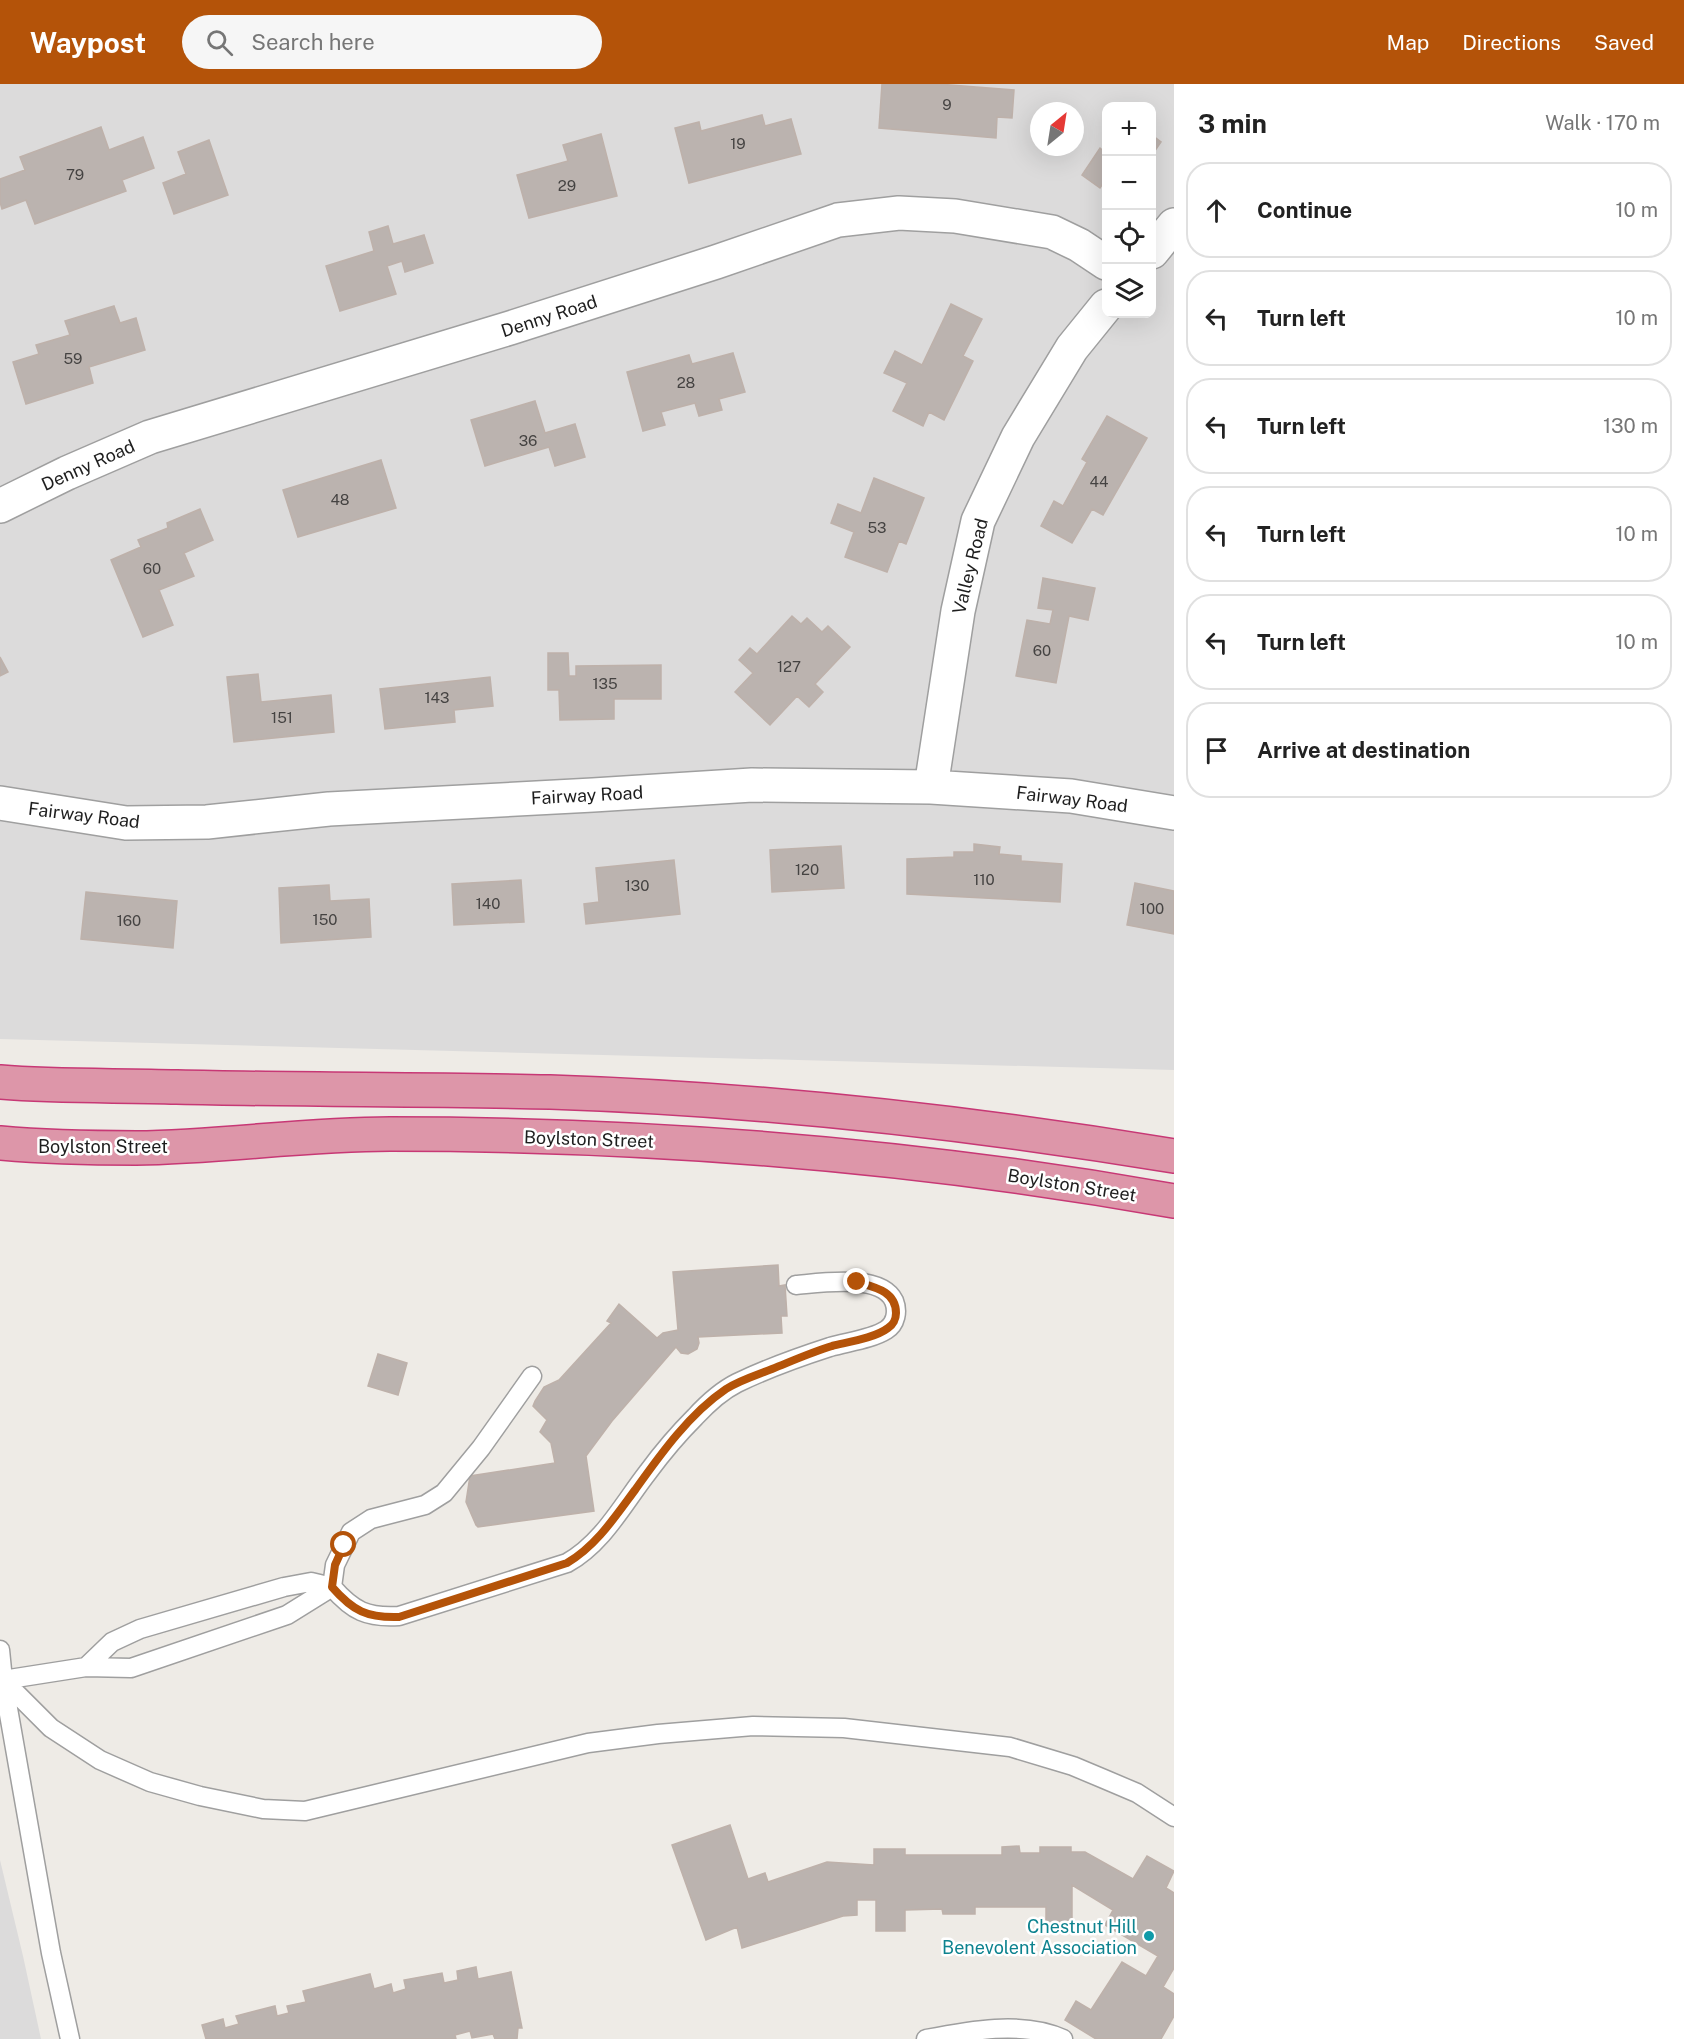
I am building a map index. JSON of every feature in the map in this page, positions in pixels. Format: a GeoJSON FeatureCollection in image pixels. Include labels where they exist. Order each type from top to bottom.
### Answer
{"type":"FeatureCollection","features":[{"type":"Feature","properties":{"kind":"highway"},"geometry":{"type":"LineString","coordinates":[[0,1082],[530,1092],[664,1098],[904,1118],[1174,1156]]}},
{"type":"Feature","properties":{"kind":"highway","name":"Boylston Street"},"geometry":{"type":"LineString","coordinates":[[0,1143],[52,1147],[136,1148],[386,1134],[603,1139],[731,1146],[951,1168],[1065,1183],[1174,1202]]}},
{"type":"Feature","properties":{"kind":"street","name":"Denny Road"},"geometry":{"type":"LineString","coordinates":[[0,506],[67,473],[150,437],[510,328],[838,220],[899,213],[956,216],[1052,232],[1102,260]]}},
{"type":"Feature","properties":{"kind":"street"},"geometry":{"type":"LineString","coordinates":[[1156,247],[1174,225]]}},
{"type":"Feature","properties":{"kind":"street","name":"Valley Road"},"geometry":{"type":"LineString","coordinates":[[931,787],[958,611],[978,521],[1018,437],[1072,348],[1102,312]]}},
{"type":"Feature","properties":{"kind":"street","name":"Fairway Road"},"geometry":{"type":"LineString","coordinates":[[0,803],[126,823],[207,822],[329,809],[752,784],[931,787],[1071,796],[1174,813]]}},
{"type":"Feature","properties":{"kind":"lane"},"geometry":{"type":"LineString","coordinates":[[86,1667],[112,1642],[140,1629],[284,1587],[311,1582],[332,1587],[343,1599],[366,1614],[379,1617],[399,1617],[572,1560],[604,1531],[682,1430],[706,1405],[725,1390],[750,1377],[828,1347],[880,1333],[891,1326],[895,1320],[894,1300],[884,1291],[873,1287],[847,1281],[796,1285]]}},
{"type":"Feature","properties":{"kind":"lane"},"geometry":{"type":"LineString","coordinates":[[3,1680],[86,1667],[130,1668],[287,1616],[332,1587],[335,1565],[351,1532],[371,1519],[425,1505],[444,1493],[481,1448],[532,1376]]}},
{"type":"Feature","properties":{"kind":"lane"},"geometry":{"type":"LineString","coordinates":[[0,1650],[3,1680],[51,1953],[70,2039]]}},
{"type":"Feature","properties":{"kind":"lane"},"geometry":{"type":"LineString","coordinates":[[3,1680],[51,1728],[100,1760],[150,1782],[200,1796],[263,1809],[305,1811],[588,1743],[753,1726],[844,1728],[1010,1747],[1073,1766],[1137,1793],[1174,1817]]}},
{"type":"Feature","properties":{"kind":"lane"},"geometry":{"type":"LineString","coordinates":[[926,2039],[966,2031],[1002,2029],[1037,2030],[1063,2039]]}},
{"type":"Feature","properties":{"kind":"shaded area"},"geometry":{"type":"Polygon","coordinates":[[[0,84],[1174,84],[1174,1070],[0,1039],[0,84]]]}},
{"type":"Feature","properties":{"kind":"shaded area"},"geometry":{"type":"Polygon","coordinates":[[[0,1860],[23,1956],[41,2039],[0,2039],[0,1860]]]}},
{"type":"Feature","properties":{"kind":"building"},"geometry":{"type":"Polygon","coordinates":[[[882,84],[938,84],[1014,90],[1012,118],[997,117],[996,138],[879,128],[882,84]]]}},
{"type":"Feature","properties":{"kind":"building"},"geometry":{"type":"Polygon","coordinates":[[[762,115],[765,126],[791,119],[801,154],[689,183],[675,128],[699,122],[701,131],[762,115]]]}},
{"type":"Feature","properties":{"kind":"building"},"geometry":{"type":"Polygon","coordinates":[[[101,127],[109,150],[143,137],[154,168],[122,180],[126,191],[35,224],[26,200],[2,209],[0,179],[25,170],[20,157],[101,127]]]}},
{"type":"Feature","properties":{"kind":"building"},"geometry":{"type":"Polygon","coordinates":[[[601,134],[617,196],[529,218],[517,175],[568,161],[563,145],[601,134]]]}},
{"type":"Feature","properties":{"kind":"building"},"geometry":{"type":"Polygon","coordinates":[[[1156,138],[1161,142],[1156,149],[1156,138]]]}},
{"type":"Feature","properties":{"kind":"building"},"geometry":{"type":"Polygon","coordinates":[[[209,140],[228,195],[174,214],[163,183],[186,174],[178,152],[209,140]]]}},
{"type":"Feature","properties":{"kind":"building"},"geometry":{"type":"Polygon","coordinates":[[[1100,148],[1102,150],[1102,185],[1100,188],[1082,175],[1100,148]]]}},
{"type":"Feature","properties":{"kind":"building"},"geometry":{"type":"Polygon","coordinates":[[[388,226],[393,244],[424,235],[433,263],[405,272],[402,261],[387,266],[396,294],[340,311],[326,266],[374,251],[369,232],[388,226]]]}},
{"type":"Feature","properties":{"kind":"building"},"geometry":{"type":"Polygon","coordinates":[[[951,304],[982,319],[963,356],[973,361],[944,420],[929,412],[923,426],[893,411],[907,383],[884,373],[895,351],[922,365],[951,304]]]}},
{"type":"Feature","properties":{"kind":"building"},"geometry":{"type":"Polygon","coordinates":[[[114,306],[120,323],[136,318],[145,350],[89,367],[93,383],[26,404],[13,362],[39,354],[36,345],[70,335],[65,321],[114,306]]]}},
{"type":"Feature","properties":{"kind":"building"},"geometry":{"type":"Polygon","coordinates":[[[733,353],[745,392],[719,399],[722,410],[699,416],[695,403],[661,412],[665,425],[643,431],[627,372],[689,355],[692,364],[733,353]]]}},
{"type":"Feature","properties":{"kind":"building"},"geometry":{"type":"Polygon","coordinates":[[[535,401],[545,433],[575,424],[585,457],[555,466],[549,447],[485,466],[471,420],[535,401]]]}},
{"type":"Feature","properties":{"kind":"building"},"geometry":{"type":"Polygon","coordinates":[[[1107,416],[1147,438],[1103,515],[1092,509],[1072,543],[1041,526],[1054,501],[1063,506],[1087,462],[1082,459],[1107,416]]]}},
{"type":"Feature","properties":{"kind":"building"},"geometry":{"type":"Polygon","coordinates":[[[381,460],[396,508],[298,537],[283,490],[381,460]]]}},
{"type":"Feature","properties":{"kind":"building"},"geometry":{"type":"Polygon","coordinates":[[[874,478],[924,498],[906,544],[899,541],[887,572],[845,557],[854,532],[831,523],[838,504],[861,513],[874,478]]]}},
{"type":"Feature","properties":{"kind":"building"},"geometry":{"type":"Polygon","coordinates":[[[200,509],[213,540],[184,553],[194,576],[159,590],[173,625],[143,637],[111,560],[141,547],[138,540],[168,528],[167,523],[200,509]]]}},
{"type":"Feature","properties":{"kind":"building"},"geometry":{"type":"Polygon","coordinates":[[[1043,578],[1095,588],[1088,620],[1069,616],[1056,683],[1016,676],[1027,620],[1050,624],[1053,610],[1038,608],[1043,578]]]}},
{"type":"Feature","properties":{"kind":"building"},"geometry":{"type":"Polygon","coordinates":[[[792,616],[801,624],[807,618],[822,632],[828,626],[850,647],[815,684],[823,692],[809,707],[797,696],[770,725],[735,692],[753,673],[739,660],[750,648],[757,654],[792,616]]]}},
{"type":"Feature","properties":{"kind":"building"},"geometry":{"type":"Polygon","coordinates":[[[548,653],[568,653],[569,676],[576,676],[576,666],[661,665],[661,699],[614,699],[614,719],[560,720],[559,690],[548,690],[548,653]]]}},
{"type":"Feature","properties":{"kind":"building"},"geometry":{"type":"Polygon","coordinates":[[[0,657],[8,672],[0,676],[0,657]]]}},
{"type":"Feature","properties":{"kind":"building"},"geometry":{"type":"Polygon","coordinates":[[[258,674],[261,702],[331,695],[334,732],[234,742],[227,677],[258,674]]]}},
{"type":"Feature","properties":{"kind":"building"},"geometry":{"type":"Polygon","coordinates":[[[490,677],[493,706],[454,710],[455,722],[385,729],[380,689],[490,677]]]}},
{"type":"Feature","properties":{"kind":"building"},"geometry":{"type":"Polygon","coordinates":[[[974,844],[1000,847],[999,854],[1021,856],[1021,861],[1062,864],[1060,902],[907,894],[907,859],[954,857],[954,852],[974,852],[974,844]]]}},
{"type":"Feature","properties":{"kind":"building"},"geometry":{"type":"Polygon","coordinates":[[[841,846],[844,888],[772,892],[770,850],[841,846]]]}},
{"type":"Feature","properties":{"kind":"building"},"geometry":{"type":"Polygon","coordinates":[[[674,860],[680,914],[586,924],[584,904],[599,902],[596,868],[674,860]]]}},
{"type":"Feature","properties":{"kind":"building"},"geometry":{"type":"Polygon","coordinates":[[[521,880],[524,922],[454,925],[452,884],[521,880]]]}},
{"type":"Feature","properties":{"kind":"building"},"geometry":{"type":"Polygon","coordinates":[[[1135,883],[1174,891],[1174,934],[1127,925],[1135,883]]]}},
{"type":"Feature","properties":{"kind":"building"},"geometry":{"type":"Polygon","coordinates":[[[329,885],[330,901],[369,899],[371,937],[281,943],[279,888],[329,885]]]}},
{"type":"Feature","properties":{"kind":"building"},"geometry":{"type":"Polygon","coordinates":[[[86,892],[177,901],[173,948],[81,939],[86,892]]]}},
{"type":"Feature","properties":{"kind":"building"},"geometry":{"type":"Polygon","coordinates":[[[778,1265],[779,1286],[785,1285],[787,1316],[781,1316],[782,1333],[698,1337],[697,1349],[688,1354],[681,1353],[676,1347],[612,1421],[586,1456],[594,1511],[478,1527],[476,1525],[466,1502],[470,1476],[555,1463],[551,1443],[540,1432],[547,1420],[533,1406],[535,1401],[544,1387],[559,1380],[611,1323],[607,1321],[619,1304],[657,1338],[663,1333],[678,1330],[673,1272],[778,1265]]]}},
{"type":"Feature","properties":{"kind":"building"},"geometry":{"type":"Polygon","coordinates":[[[378,1354],[407,1363],[398,1395],[368,1386],[378,1354]]]}},
{"type":"Feature","properties":{"kind":"building","name":"Chestnut Hill Benevolent Association"},"geometry":{"type":"Polygon","coordinates":[[[730,1825],[748,1879],[765,1873],[768,1882],[827,1862],[874,1865],[874,1849],[905,1849],[905,1855],[1002,1855],[1002,1847],[1019,1846],[1020,1853],[1040,1853],[1040,1847],[1071,1847],[1071,1852],[1085,1852],[1133,1879],[1147,1856],[1174,1871],[1166,1888],[1174,1893],[1174,1968],[1163,1987],[1174,1994],[1174,2016],[1161,2039],[1096,2039],[1065,2020],[1076,2001],[1091,2010],[1122,1962],[1146,1976],[1158,1956],[1105,1925],[1113,1910],[1072,1885],[1072,1924],[1046,1924],[1046,1907],[975,1907],[975,1914],[943,1914],[942,1909],[905,1910],[905,1931],[876,1931],[876,1900],[857,1900],[857,1915],[843,1916],[742,1948],[737,1927],[706,1940],[672,1845],[730,1825]]]}},
{"type":"Feature","properties":{"kind":"building"},"geometry":{"type":"Polygon","coordinates":[[[476,1967],[478,1979],[511,1972],[522,2028],[518,2028],[517,2039],[495,2039],[493,2034],[472,2038],[470,2031],[455,2035],[456,2039],[206,2039],[202,2025],[223,2019],[225,2028],[239,2024],[236,2016],[275,2006],[277,2016],[289,2013],[287,2006],[306,2002],[303,1991],[370,1974],[374,1989],[391,1984],[393,1993],[406,1989],[404,1980],[442,1973],[444,1983],[458,1980],[457,1971],[476,1967]]]}},
{"type":"Feature","properties":{"kind":"place","name":"Chestnut Hill Benevolent Association"},"geometry":{"type":"Point","coordinates":[1149,1936]}},
{"type":"Feature","properties":{"kind":"route"},"geometry":{"type":"LineString","coordinates":[[344,1545],[335,1565],[332,1587],[355,1609],[379,1617],[399,1617],[567,1563],[580,1555],[604,1531],[682,1430],[706,1405],[725,1390],[750,1377],[828,1347],[880,1333],[891,1326],[896,1314],[894,1300],[884,1291],[857,1282]]}}]}
